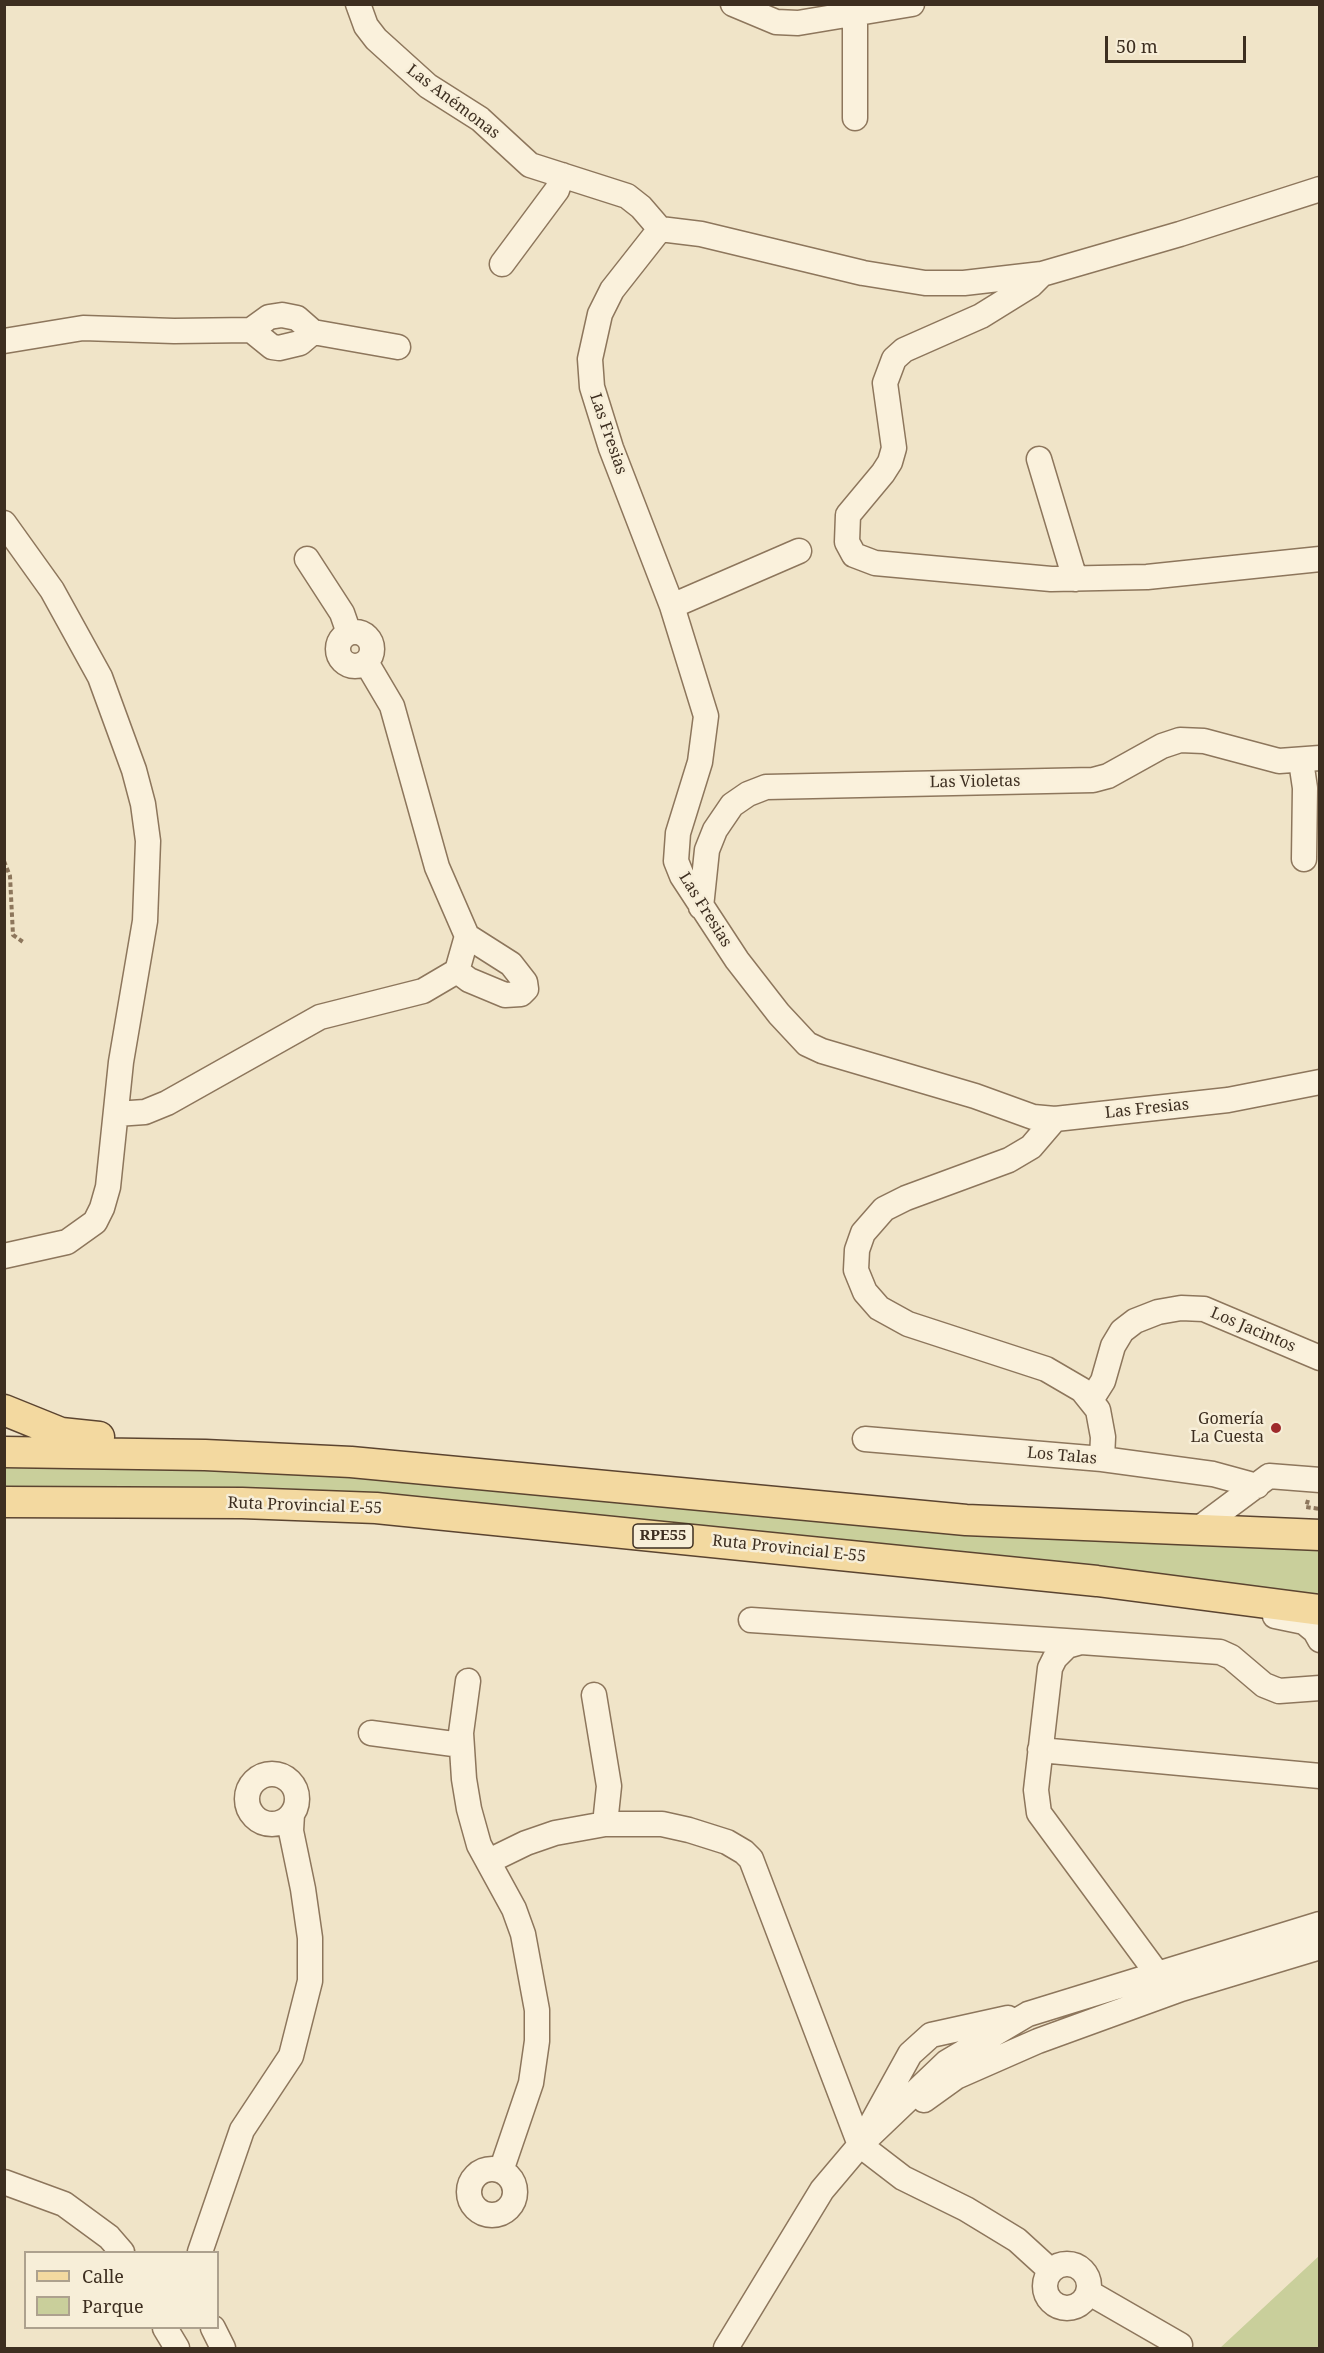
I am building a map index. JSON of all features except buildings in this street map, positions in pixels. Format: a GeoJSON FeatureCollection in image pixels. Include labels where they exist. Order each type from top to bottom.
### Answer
{"type":"FeatureCollection","features":[{"type":"Feature","properties":{"kind":"main road"},"geometry":{"type":"LineString","coordinates":[[4,1410],[61,1433],[116,1438],[277,1443],[351,1462]]}},
{"type":"Feature","properties":{"kind":"main road"},"geometry":{"type":"LineString","coordinates":[[4,1452],[205,1455],[351,1462],[966,1520],[1320,1535]]}},
{"type":"Feature","properties":{"kind":"main road","name":"Ruta Provincial E-55"},"geometry":{"type":"LineString","coordinates":[[4,1502],[242,1503],[376,1508],[1097,1581],[1319,1629]]}},
{"type":"Feature","properties":{"kind":"street","name":"Las Anémonas"},"geometry":{"type":"LineString","coordinates":[[358,4],[366,26],[376,39],[428,86],[480,119],[530,165],[627,196],[641,207],[660,229]]}},
{"type":"Feature","properties":{"kind":"street"},"geometry":{"type":"LineString","coordinates":[[733,4],[778,13],[798,23],[912,4]]}},
{"type":"Feature","properties":{"kind":"street"},"geometry":{"type":"LineString","coordinates":[[855,118],[861,11]]}},
{"type":"Feature","properties":{"kind":"street"},"geometry":{"type":"LineString","coordinates":[[502,264],[557,190],[562,175]]}},
{"type":"Feature","properties":{"kind":"street"},"geometry":{"type":"LineString","coordinates":[[660,229],[685,230],[863,273],[925,283],[964,283],[1042,274],[1180,234],[1320,189]]}},
{"type":"Feature","properties":{"kind":"street","name":"Las Fresias"},"geometry":{"type":"LineString","coordinates":[[660,229],[612,290],[594,336],[590,367],[592,387],[611,448],[672,606],[706,716],[700,762],[676,846],[676,861],[682,876],[701,907],[778,1014],[807,1044],[822,1052],[975,1096],[1033,1116],[1055,1119],[1228,1101],[1320,1082]]}},
{"type":"Feature","properties":{"kind":"street"},"geometry":{"type":"LineString","coordinates":[[1042,274],[1031,285],[981,316],[904,350],[894,358],[885,383],[894,448],[890,462],[848,515],[847,542],[854,555],[864,561],[1051,579],[1147,577],[1320,559]]}},
{"type":"Feature","properties":{"kind":"street"},"geometry":{"type":"LineString","coordinates":[[4,341],[83,328],[174,331],[251,330],[269,317],[282,315],[297,318],[313,332],[398,347]]}},
{"type":"Feature","properties":{"kind":"street"},"geometry":{"type":"LineString","coordinates":[[251,330],[272,347],[279,348],[300,343],[313,332]]}},
{"type":"Feature","properties":{"kind":"street"},"geometry":{"type":"LineString","coordinates":[[1039,459],[1075,579]]}},
{"type":"Feature","properties":{"kind":"street"},"geometry":{"type":"LineString","coordinates":[[4,523],[52,590],[100,677],[120,726],[143,804],[148,841],[145,921],[121,1062],[108,1187],[95,1222],[67,1242],[11,1254]]}},
{"type":"Feature","properties":{"kind":"street"},"geometry":{"type":"LineString","coordinates":[[672,606],[799,551]]}},
{"type":"Feature","properties":{"kind":"street"},"geometry":{"type":"LineString","coordinates":[[308,559],[342,613],[349,633],[339,642],[341,659],[356,666],[366,662],[392,706],[437,867],[467,936],[511,964],[525,982],[526,989],[522,994],[505,995],[469,980],[457,971]]}},
{"type":"Feature","properties":{"kind":"street","name":"Las Violetas"},"geometry":{"type":"LineString","coordinates":[[701,907],[707,850],[715,830],[732,805],[748,794],[766,788],[1093,780],[1108,776],[1162,746],[1180,740],[1204,741],[1279,761],[1310,760]]}},
{"type":"Feature","properties":{"kind":"street"},"geometry":{"type":"LineString","coordinates":[[1304,859],[1305,788],[1310,760]]}},
{"type":"Feature","properties":{"kind":"street"},"geometry":{"type":"LineString","coordinates":[[116,1114],[145,1113],[167,1103],[320,1017],[423,991],[457,971],[467,936]]}},
{"type":"Feature","properties":{"kind":"street"},"geometry":{"type":"LineString","coordinates":[[1055,1119],[1031,1147],[1009,1160],[906,1198],[884,1209],[863,1233],[857,1250],[856,1270],[865,1292],[879,1308],[892,1315],[952,1340],[1046,1369],[1074,1384],[1098,1410],[1103,1437],[1102,1459]]}},
{"type":"Feature","properties":{"kind":"street","name":"Los Jacintos"},"geometry":{"type":"LineString","coordinates":[[1091,1400],[1103,1381],[1113,1346],[1122,1331],[1135,1321],[1170,1310],[1204,1310],[1320,1358]]}},
{"type":"Feature","properties":{"kind":"street","name":"Los Talas"},"geometry":{"type":"LineString","coordinates":[[865,1439],[1102,1459],[1212,1474],[1257,1485]]}},
{"type":"Feature","properties":{"kind":"street"},"geometry":{"type":"LineString","coordinates":[[1198,1529],[1269,1476],[1316,1490]]}},
{"type":"Feature","properties":{"kind":"street"},"geometry":{"type":"LineString","coordinates":[[751,1620],[1220,1652],[1231,1657],[1264,1684],[1280,1691],[1296,1691],[1320,1685]]}},
{"type":"Feature","properties":{"kind":"street"},"geometry":{"type":"LineString","coordinates":[[1081,1642],[1067,1646],[1055,1658],[1050,1668],[1040,1750],[1037,1805],[1044,1822],[1156,1972],[1181,1989]]}},
{"type":"Feature","properties":{"kind":"street"},"geometry":{"type":"LineString","coordinates":[[468,1681],[461,1745],[464,1779],[473,1825],[479,1845],[514,1909],[523,1934],[537,2010],[537,2041],[531,2083],[501,2171]]}},
{"type":"Feature","properties":{"kind":"street"},"geometry":{"type":"LineString","coordinates":[[594,1695],[609,1786],[605,1824]]}},
{"type":"Feature","properties":{"kind":"street"},"geometry":{"type":"LineString","coordinates":[[370,1733],[461,1745]]}},
{"type":"Feature","properties":{"kind":"street"},"geometry":{"type":"LineString","coordinates":[[1040,1750],[1320,1776]]}},
{"type":"Feature","properties":{"kind":"street"},"geometry":{"type":"LineString","coordinates":[[201,2251],[242,2130],[291,2056],[310,1981],[312,1965],[307,1918],[287,1822]]}},
{"type":"Feature","properties":{"kind":"street"},"geometry":{"type":"LineString","coordinates":[[489,1861],[526,1843],[555,1833],[605,1824],[662,1824],[689,1830],[727,1842],[751,1859],[860,2145],[903,2178],[966,2209],[1017,2240],[1051,2271]]}},
{"type":"Feature","properties":{"kind":"street"},"geometry":{"type":"LineString","coordinates":[[726,2349],[807,2211],[860,2145],[947,2062],[1028,2013],[1156,1972],[1320,1924]]}},
{"type":"Feature","properties":{"kind":"street"},"geometry":{"type":"LineString","coordinates":[[860,2145],[956,2078],[1038,2041],[1181,1989],[1320,1947]]}},
{"type":"Feature","properties":{"kind":"street"},"geometry":{"type":"LineString","coordinates":[[1028,2013],[1038,2041]]}},
{"type":"Feature","properties":{"kind":"street"},"geometry":{"type":"LineString","coordinates":[[4,2182],[64,2204],[109,2237],[120,2251]]}},
{"type":"Feature","properties":{"kind":"street"},"geometry":{"type":"LineString","coordinates":[[1064,2265],[1078,2267],[1088,2278],[1088,2292],[1080,2304],[1074,2307],[1059,2306],[1049,2298],[1046,2291],[1047,2277],[1051,2271],[1064,2265]]}},
{"type":"Feature","properties":{"kind":"street"},"geometry":{"type":"LineString","coordinates":[[1088,2292],[1180,2345]]}},
{"type":"Feature","properties":{"kind":"street"},"geometry":{"type":"LineString","coordinates":[[166,2329],[177,2349]]}},
{"type":"Feature","properties":{"kind":"street"},"geometry":{"type":"LineString","coordinates":[[213,2329],[223,2349]]}},
{"type":"Feature","properties":{"kind":"path"},"geometry":{"type":"LineString","coordinates":[[4,861],[10,876],[13,935],[23,942]]}},
{"type":"Feature","properties":{"kind":"path"},"geometry":{"type":"LineString","coordinates":[[1316,1490],[1306,1500],[1306,1507],[1320,1509]]}},
{"type":"Feature","properties":{"kind":"green space"},"geometry":{"type":"Polygon","coordinates":[[[4,1462],[203,1464],[1319,1546],[1319,1597],[5,1492],[4,1462]]]}},
{"type":"Feature","properties":{"kind":"green space"},"geometry":{"type":"Polygon","coordinates":[[[1319,2256],[1319,2348],[1220,2348],[1319,2256]]]}},
{"type":"Feature","properties":{"kind":"place","name":"Gomería La Cuesta"},"geometry":{"type":"Point","coordinates":[1276,1428]}}]}
